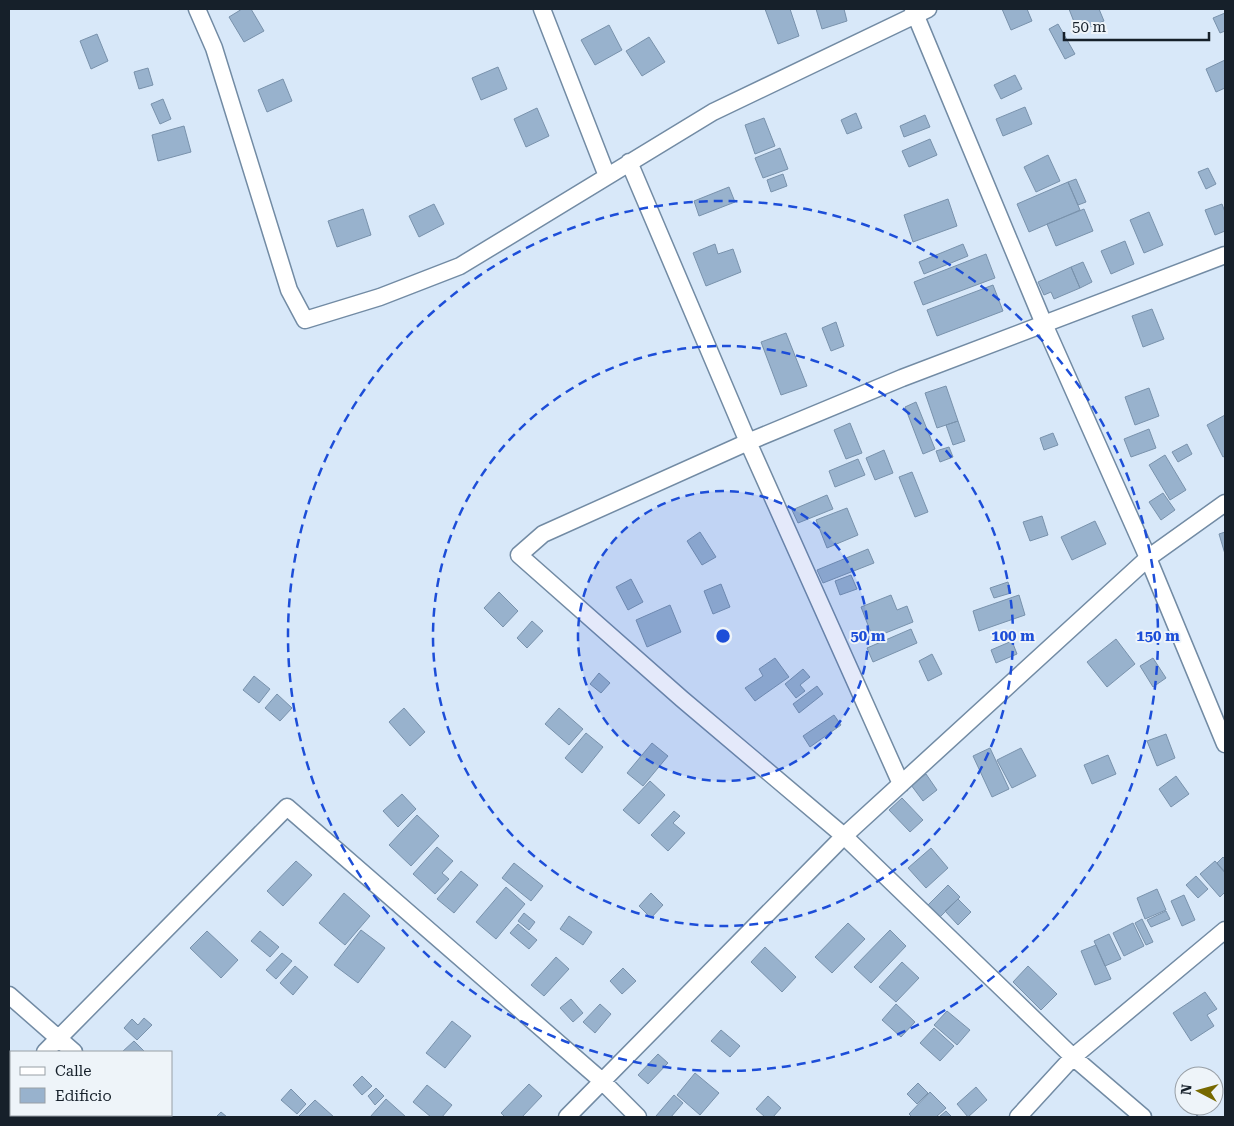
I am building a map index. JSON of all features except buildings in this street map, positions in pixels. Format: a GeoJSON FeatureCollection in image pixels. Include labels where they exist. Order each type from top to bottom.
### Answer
{"type":"FeatureCollection","features":[{"type":"Feature","properties":{"kind":"street"},"geometry":{"type":"LineString","coordinates":[[197,9],[214,48],[289,290],[305,320],[380,297],[460,266],[713,112],[919,10],[1044,324],[1148,558],[1225,744]]}},
{"type":"Feature","properties":{"kind":"street"},"geometry":{"type":"LineString","coordinates":[[542,9],[607,176]]}},
{"type":"Feature","properties":{"kind":"street"},"geometry":{"type":"LineString","coordinates":[[629,162],[748,442],[901,784]]}},
{"type":"Feature","properties":{"kind":"street"},"geometry":{"type":"LineString","coordinates":[[1143,1117],[1073,1057],[844,836],[682,699],[519,555],[543,534],[748,442],[902,378],[1225,255]]}},
{"type":"Feature","properties":{"kind":"street"},"geometry":{"type":"LineString","coordinates":[[567,1117],[844,836],[1148,558],[1225,503]]}},
{"type":"Feature","properties":{"kind":"street"},"geometry":{"type":"LineString","coordinates":[[45,1051],[288,808],[602,1081],[638,1117]]}},
{"type":"Feature","properties":{"kind":"street"},"geometry":{"type":"LineString","coordinates":[[1018,1117],[1073,1057],[1225,930]]}},
{"type":"Feature","properties":{"kind":"street"},"geometry":{"type":"LineString","coordinates":[[9,995],[73,1051]]}}]}
